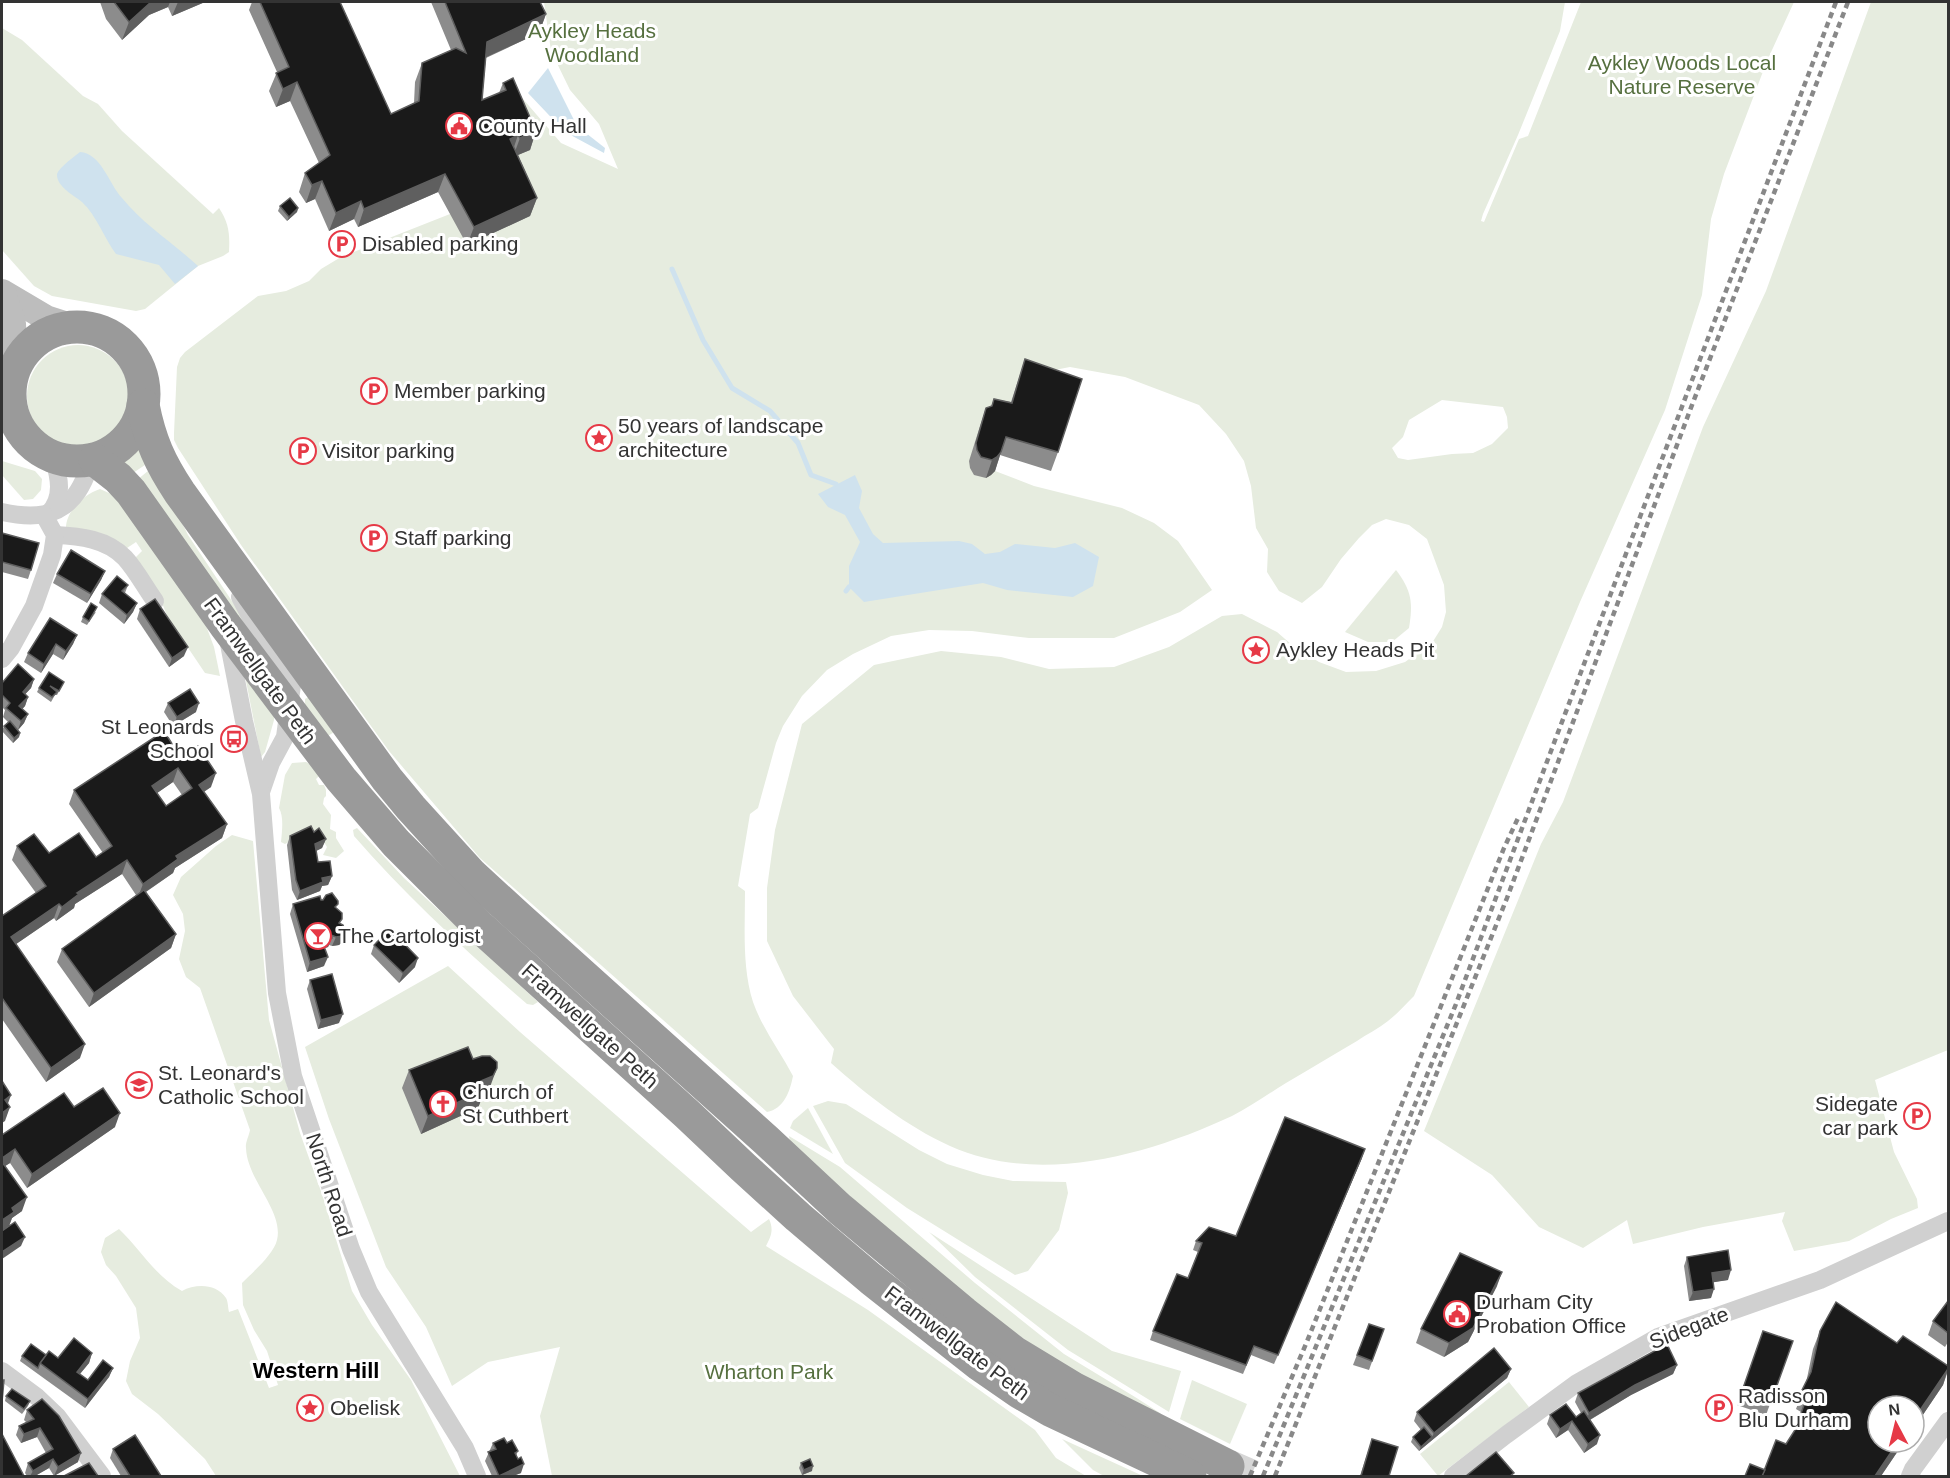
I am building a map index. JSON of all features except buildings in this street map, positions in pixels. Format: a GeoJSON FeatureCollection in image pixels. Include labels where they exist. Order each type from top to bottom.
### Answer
{"type":"FeatureCollection","features":[{"type":"Feature","properties":{"kind":"highway"},"geometry":{"type":"LineString","coordinates":[[2,444],[50,457],[75,462],[93,461],[108,454],[122,443],[139,419],[144,391],[138,366],[125,346],[106,333],[92,329],[63,328],[44,335],[22,353],[9,376],[12,410],[16,421],[22,432],[50,457]]}},
{"type":"Feature","properties":{"kind":"highway","name":"Framwellgate Peth"},"geometry":{"type":"LineString","coordinates":[[143,405],[149,435],[160,460],[180,493],[387,779],[464,866],[840,1209],[964,1314],[1014,1352],[1075,1389],[1228,1466]]}},
{"type":"Feature","properties":{"kind":"highway","name":"Framwellgate Peth"},"geometry":{"type":"LineString","coordinates":[[93,461],[118,478],[131,492],[225,625],[376,821],[488,934],[743,1167],[871,1279],[980,1365],[1019,1392],[1078,1424],[1190,1476]]}},
{"type":"Feature","properties":{"kind":"main road"},"geometry":{"type":"LineString","coordinates":[[3,293],[46,318],[77,328]]}},
{"type":"Feature","properties":{"kind":"main road"},"geometry":{"type":"LineString","coordinates":[[3,293],[13,324],[9,376]]}},
{"type":"Feature","properties":{"kind":"street"},"geometry":{"type":"LineString","coordinates":[[47,514],[55,507],[59,494],[59,483],[50,457]]}},
{"type":"Feature","properties":{"kind":"street"},"geometry":{"type":"LineString","coordinates":[[2,512],[23,517],[47,514],[58,509],[79,490],[93,461]]}},
{"type":"Feature","properties":{"kind":"street"},"geometry":{"type":"LineString","coordinates":[[2,659],[11,648],[34,606],[52,555],[55,535],[47,514]]}},
{"type":"Feature","properties":{"kind":"street"},"geometry":{"type":"LineString","coordinates":[[55,535],[80,536],[105,544],[124,558],[154,601]]}},
{"type":"Feature","properties":{"kind":"street","name":"North Road"},"geometry":{"type":"LineString","coordinates":[[228,561],[231,576],[247,612],[290,678],[292,685],[285,737],[271,763],[261,794]]}},
{"type":"Feature","properties":{"kind":"street","name":"North Road"},"geometry":{"type":"LineString","coordinates":[[225,625],[261,794],[277,993],[293,1076],[351,1249],[369,1292],[465,1448],[477,1476]]}},
{"type":"Feature","properties":{"kind":"street","name":"Sidegate"},"geometry":{"type":"LineString","coordinates":[[1453,1476],[1577,1383],[1658,1336],[1820,1280],[1948,1221]]}},
{"type":"Feature","properties":{"kind":"street"},"geometry":{"type":"LineString","coordinates":[[2,1371],[37,1397],[57,1416],[102,1476]]}},
{"type":"Feature","properties":{"kind":"street"},"geometry":{"type":"LineString","coordinates":[[1910,1476],[1948,1421]]}},
{"type":"Feature","properties":{"kind":"green space"},"geometry":{"type":"Polygon","coordinates":[[[544,2],[1565,2],[1560,31],[1483,214],[1481,221],[1484,222],[1519,139],[1528,136],[1581,2],[1794,2],[1767,61],[1724,174],[1711,219],[1702,295],[1665,410],[1580,602],[1414,996],[1391,1018],[1246,1109],[1199,1130],[1165,1143],[1093,1161],[1020,1164],[984,1158],[950,1146],[918,1129],[888,1109],[831,1063],[834,1049],[793,996],[767,941],[767,888],[775,830],[802,724],[874,665],[941,651],[1001,657],[1049,669],[1114,667],[1169,647],[1222,616],[1242,614],[1277,632],[1292,645],[1319,662],[1346,672],[1376,671],[1405,662],[1432,643],[1442,627],[1446,612],[1444,585],[1427,539],[1409,525],[1386,519],[1372,525],[1341,559],[1322,587],[1302,603],[1279,591],[1267,572],[1268,549],[1256,528],[1251,486],[1244,461],[1226,434],[1199,405],[1125,377],[1070,367],[1019,377],[1005,421],[969,461],[1034,486],[1122,508],[1154,523],[1178,541],[1212,590],[1180,612],[1114,638],[1029,638],[972,631],[929,630],[891,636],[853,654],[827,670],[802,696],[783,726],[758,808],[750,814],[738,886],[745,891],[746,961],[749,989],[766,1030],[793,1076],[788,1093],[778,1107],[767,1112],[480,858],[389,751],[241,545],[178,448],[174,440],[177,367],[185,352],[258,296],[286,291],[309,281],[321,269],[341,257],[450,214],[504,157],[511,85],[561,143],[618,169],[599,124],[570,90],[551,51],[544,2]],[[1442,400],[1409,420],[1403,437],[1392,448],[1398,458],[1408,460],[1473,453],[1492,444],[1508,428],[1503,407],[1442,400]]]}},
{"type":"Feature","properties":{"kind":"green space"},"geometry":{"type":"Polygon","coordinates":[[[1871,2],[1948,2],[1948,1050],[1875,1080],[1894,1152],[1917,1199],[1918,1208],[1849,1241],[1794,1251],[1782,1221],[1785,1212],[1703,1227],[1633,1244],[1627,1220],[1583,1248],[1539,1227],[1492,1175],[1424,1131],[1541,844],[1563,802],[1703,427],[1766,291],[1871,2]]]}},
{"type":"Feature","properties":{"kind":"green space"},"geometry":{"type":"Polygon","coordinates":[[[2,28],[22,40],[83,96],[98,104],[122,131],[213,214],[219,208],[228,229],[229,252],[198,266],[145,309],[136,311],[52,296],[34,286],[2,250],[2,28]]]}},
{"type":"Feature","properties":{"kind":"green space"},"geometry":{"type":"Polygon","coordinates":[[[78,345],[98,348],[107,353],[121,367],[126,376],[129,396],[126,416],[121,425],[107,439],[98,444],[78,447],[58,444],[49,439],[35,425],[30,416],[27,396],[30,376],[35,367],[49,353],[58,348],[78,345]]]}},
{"type":"Feature","properties":{"kind":"green space"},"geometry":{"type":"Polygon","coordinates":[[[143,442],[151,461],[133,473],[119,465],[143,442]]]}},
{"type":"Feature","properties":{"kind":"green space"},"geometry":{"type":"Polygon","coordinates":[[[2,461],[35,471],[42,479],[41,490],[33,499],[24,500],[2,475],[2,461]]]}},
{"type":"Feature","properties":{"kind":"green space"},"geometry":{"type":"Polygon","coordinates":[[[154,466],[188,535],[285,681],[137,480],[154,466]]]}},
{"type":"Feature","properties":{"kind":"green space"},"geometry":{"type":"Polygon","coordinates":[[[100,489],[120,498],[205,623],[214,647],[220,676],[205,673],[168,618],[160,598],[134,559],[142,551],[136,542],[127,548],[66,528],[69,515],[77,504],[100,489]]]}},
{"type":"Feature","properties":{"kind":"green space"},"geometry":{"type":"Polygon","coordinates":[[[1396,570],[1410,598],[1409,628],[1392,642],[1368,642],[1345,632],[1396,570]]]}},
{"type":"Feature","properties":{"kind":"green space"},"geometry":{"type":"Polygon","coordinates":[[[244,671],[274,709],[274,720],[265,752],[261,757],[244,671]]]}},
{"type":"Feature","properties":{"kind":"green space"},"geometry":{"type":"Polygon","coordinates":[[[313,694],[339,729],[323,739],[305,714],[305,699],[313,694]]]}},
{"type":"Feature","properties":{"kind":"green space"},"geometry":{"type":"Polygon","coordinates":[[[306,762],[314,766],[321,774],[316,779],[319,785],[324,785],[326,790],[323,804],[331,815],[330,829],[336,832],[336,838],[344,851],[336,858],[323,855],[327,847],[323,841],[313,836],[302,837],[285,844],[281,842],[282,820],[279,808],[285,775],[292,763],[306,762]]]}},
{"type":"Feature","properties":{"kind":"green space"},"geometry":{"type":"Polygon","coordinates":[[[357,828],[404,878],[538,1002],[533,1005],[527,1004],[437,923],[354,836],[353,830],[357,828]]]}},
{"type":"Feature","properties":{"kind":"green space"},"geometry":{"type":"Polygon","coordinates":[[[232,835],[253,841],[269,1020],[300,1133],[322,1194],[352,1291],[372,1325],[411,1380],[460,1476],[216,1476],[205,1459],[158,1414],[132,1394],[126,1381],[130,1361],[140,1338],[136,1308],[116,1276],[106,1265],[101,1252],[105,1238],[119,1229],[172,1285],[182,1291],[205,1286],[222,1293],[228,1303],[229,1312],[238,1309],[269,1388],[278,1385],[267,1351],[254,1330],[243,1305],[242,1283],[272,1251],[277,1240],[278,1229],[271,1207],[248,1160],[246,1146],[250,1130],[200,988],[186,977],[179,959],[185,931],[183,914],[173,895],[181,877],[232,835]]]}},
{"type":"Feature","properties":{"kind":"green space","name":"Wharton Park"},"geometry":{"type":"Polygon","coordinates":[[[448,966],[520,1032],[751,1232],[769,1219],[771,1233],[766,1246],[868,1310],[1035,1430],[1056,1458],[1086,1476],[552,1476],[540,1416],[560,1347],[488,1362],[452,1386],[426,1327],[386,1267],[329,1119],[305,1047],[448,966]]]}},
{"type":"Feature","properties":{"kind":"green space"},"geometry":{"type":"Polygon","coordinates":[[[828,1101],[846,1104],[919,1150],[947,1164],[1013,1181],[1066,1182],[1068,1193],[1059,1230],[1028,1271],[1015,1275],[907,1208],[845,1163],[813,1106],[828,1101]]]}},
{"type":"Feature","properties":{"kind":"green space"},"geometry":{"type":"Polygon","coordinates":[[[808,1108],[833,1154],[790,1128],[793,1121],[808,1108]]]}},
{"type":"Feature","properties":{"kind":"green space"},"geometry":{"type":"Polygon","coordinates":[[[789,1136],[840,1167],[975,1283],[1064,1354],[1160,1413],[1165,1419],[1085,1382],[952,1288],[790,1142],[789,1136]]]}},
{"type":"Feature","properties":{"kind":"green space"},"geometry":{"type":"Polygon","coordinates":[[[929,1232],[1112,1351],[1181,1371],[1169,1412],[1068,1350],[975,1277],[929,1232]]]}},
{"type":"Feature","properties":{"kind":"green space"},"geometry":{"type":"Polygon","coordinates":[[[1192,1380],[1247,1404],[1230,1444],[1180,1419],[1192,1380]]]}},
{"type":"Feature","properties":{"kind":"green space"},"geometry":{"type":"Polygon","coordinates":[[[1509,1382],[1529,1407],[1438,1476],[1420,1454],[1509,1382]]]}},
{"type":"Feature","properties":{"kind":"green space"},"geometry":{"type":"Polygon","coordinates":[[[1062,1439],[1143,1476],[1104,1476],[1093,1470],[1062,1439]]]}},
{"type":"Feature","properties":{"kind":"water"},"geometry":{"type":"Polygon","coordinates":[[[548,68],[577,126],[605,148],[604,153],[565,132],[528,93],[548,68]]]}},
{"type":"Feature","properties":{"kind":"water"},"geometry":{"type":"Polygon","coordinates":[[[80,152],[94,158],[130,207],[198,266],[175,284],[159,265],[116,254],[87,208],[63,187],[58,179],[60,169],[80,152]]]}},
{"type":"Feature","properties":{"kind":"water"},"geometry":{"type":"Polygon","coordinates":[[[855,475],[862,491],[859,508],[873,534],[883,543],[959,541],[972,544],[985,554],[1000,552],[1015,544],[1055,548],[1075,543],[1099,557],[1093,586],[1073,597],[1007,590],[983,583],[864,602],[849,587],[849,566],[860,542],[845,515],[828,507],[818,494],[855,475]]]}},
{"type":"Feature","properties":{"kind":"waterway"},"geometry":{"type":"LineString","coordinates":[[672,269],[703,340],[732,388],[770,411],[798,443],[811,475],[836,484]]}},
{"type":"Feature","properties":{"kind":"waterway"},"geometry":{"type":"LineString","coordinates":[[846,591],[849,587]]}},
{"type":"Feature","properties":{"kind":"tunnel"},"geometry":{"type":"LineString","coordinates":[[1228,1466],[1251,1476]]}},
{"type":"Feature","properties":{"kind":"railway"},"geometry":{"type":"LineString","coordinates":[[1263,1476],[1456,1004],[1836,2]]}},
{"type":"Feature","properties":{"kind":"railway"},"geometry":{"type":"LineString","coordinates":[[1275,1476],[1507,898],[1692,405],[1848,2]]}},
{"type":"Feature","properties":{"kind":"railway"},"geometry":{"type":"LineString","coordinates":[[1250,1476],[1308,1339],[1504,848],[1519,816]]}},
{"type":"Feature","properties":{"kind":"place","name":"County Hall"},"geometry":{"type":"Point","coordinates":[459,126]}},
{"type":"Feature","properties":{"kind":"place","name":"Disabled parking"},"geometry":{"type":"Point","coordinates":[342,244]}},
{"type":"Feature","properties":{"kind":"place","name":"Member parking"},"geometry":{"type":"Point","coordinates":[374,391]}},
{"type":"Feature","properties":{"kind":"place","name":"50 years of landscape architecture"},"geometry":{"type":"Point","coordinates":[599,438]}},
{"type":"Feature","properties":{"kind":"place","name":"Visitor parking"},"geometry":{"type":"Point","coordinates":[303,451]}},
{"type":"Feature","properties":{"kind":"place","name":"Staff parking"},"geometry":{"type":"Point","coordinates":[374,538]}},
{"type":"Feature","properties":{"kind":"place","name":"Aykley Heads Pit"},"geometry":{"type":"Point","coordinates":[1256,650]}},
{"type":"Feature","properties":{"kind":"place","name":"St Leonards School"},"geometry":{"type":"Point","coordinates":[234,739]}},
{"type":"Feature","properties":{"kind":"place","name":"The Cartologist"},"geometry":{"type":"Point","coordinates":[318,936]}},
{"type":"Feature","properties":{"kind":"place","name":"St. Leonard's Catholic School"},"geometry":{"type":"Point","coordinates":[139,1085]}},
{"type":"Feature","properties":{"kind":"place","name":"Church of St Cuthbert"},"geometry":{"type":"Point","coordinates":[443,1104]}},
{"type":"Feature","properties":{"kind":"place","name":"Sidegate car park"},"geometry":{"type":"Point","coordinates":[1917,1116]}},
{"type":"Feature","properties":{"kind":"place","name":"Durham City Probation Office"},"geometry":{"type":"Point","coordinates":[1457,1314]}},
{"type":"Feature","properties":{"kind":"place","name":"Obelisk"},"geometry":{"type":"Point","coordinates":[310,1408]}},
{"type":"Feature","properties":{"kind":"place","name":"Radisson Blu Durham"},"geometry":{"type":"Point","coordinates":[1719,1408]}},
{"type":"Feature","properties":{"kind":"district","name":"Western Hill"},"geometry":{"type":"Point","coordinates":[316,1370]}},
{"type":"Feature","properties":{"kind":"park label","name":"Aykley Heads Woodland"},"geometry":{"type":"Point","coordinates":[592,43]}},
{"type":"Feature","properties":{"kind":"park label","name":"Aykley Woods Local Nature Reserve"},"geometry":{"type":"Point","coordinates":[1682,75]}}]}
